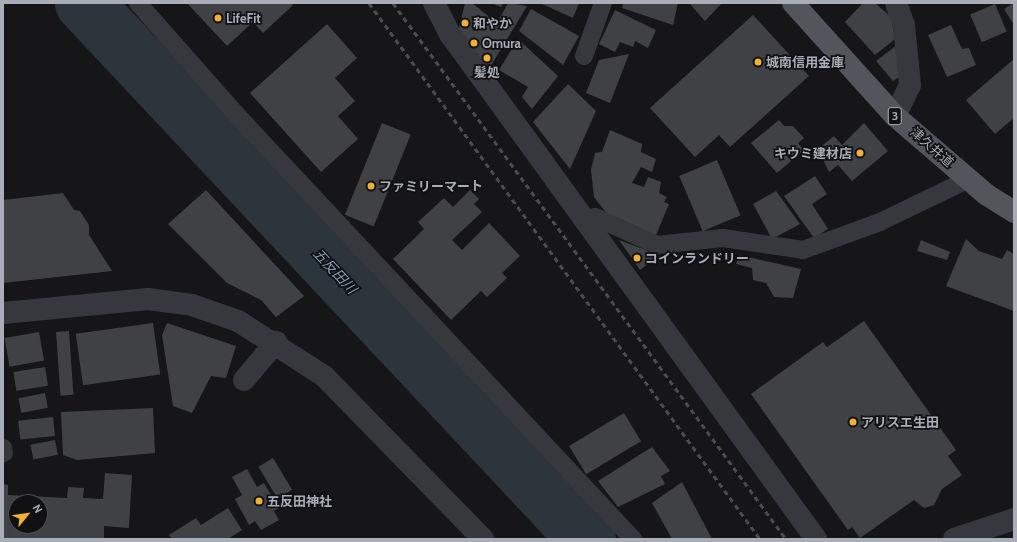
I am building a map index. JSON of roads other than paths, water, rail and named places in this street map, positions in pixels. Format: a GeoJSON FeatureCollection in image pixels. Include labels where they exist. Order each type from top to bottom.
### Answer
{"type":"FeatureCollection","features":[{"type":"Feature","properties":{"kind":"main road","name":"津久井道"},"geometry":{"type":"LineString","coordinates":[[793,3],[895,116],[969,179],[1014,212]]}},
{"type":"Feature","properties":{"kind":"street"},"geometry":{"type":"LineString","coordinates":[[434,3],[450,34],[816,539]]}},
{"type":"Feature","properties":{"kind":"street"},"geometry":{"type":"LineString","coordinates":[[450,34],[452,3]]}},
{"type":"Feature","properties":{"kind":"street"},"geometry":{"type":"LineString","coordinates":[[895,116],[910,86],[904,25],[896,3]]}},
{"type":"Feature","properties":{"kind":"street"},"geometry":{"type":"LineString","coordinates":[[3,313],[148,299],[192,305],[238,321],[276,342],[324,376],[483,539]]}},
{"type":"Feature","properties":{"kind":"street"},"geometry":{"type":"LineString","coordinates":[[244,380],[276,342]]}},
{"type":"Feature","properties":{"kind":"street"},"geometry":{"type":"LineString","coordinates":[[954,539],[1014,519]]}},
{"type":"Feature","properties":{"kind":"lane"},"geometry":{"type":"LineString","coordinates":[[138,3],[251,130],[633,539]]}},
{"type":"Feature","properties":{"kind":"lane"},"geometry":{"type":"LineString","coordinates":[[584,56],[603,3]]}},
{"type":"Feature","properties":{"kind":"lane"},"geometry":{"type":"LineString","coordinates":[[585,219],[595,217],[657,245],[723,238],[803,250],[880,222],[969,179]]}},
{"type":"Feature","properties":{"kind":"waterway","name":"五反田川"},"geometry":{"type":"LineString","coordinates":[[84,3],[587,539]]}},
{"type":"Feature","properties":{"kind":"railway"},"geometry":{"type":"LineString","coordinates":[[369,3],[760,539]]}},
{"type":"Feature","properties":{"kind":"railway"},"geometry":{"type":"LineString","coordinates":[[393,3],[786,539]]}},
{"type":"Feature","properties":{"kind":"place","name":"LifeFit"},"geometry":{"type":"Point","coordinates":[218,18]}},
{"type":"Feature","properties":{"kind":"place","name":"和やか"},"geometry":{"type":"Point","coordinates":[465,23]}},
{"type":"Feature","properties":{"kind":"place","name":"Omura"},"geometry":{"type":"Point","coordinates":[474,43]}},
{"type":"Feature","properties":{"kind":"place","name":"髪処"},"geometry":{"type":"Point","coordinates":[487,58]}},
{"type":"Feature","properties":{"kind":"place","name":"城南信用金庫"},"geometry":{"type":"Point","coordinates":[758,62]}},
{"type":"Feature","properties":{"kind":"place","name":"キウミ建材店"},"geometry":{"type":"Point","coordinates":[860,153]}},
{"type":"Feature","properties":{"kind":"place","name":"ファミリーマート"},"geometry":{"type":"Point","coordinates":[371,186]}},
{"type":"Feature","properties":{"kind":"place","name":"コインランドリー"},"geometry":{"type":"Point","coordinates":[637,258]}},
{"type":"Feature","properties":{"kind":"place","name":"アリスエ生田"},"geometry":{"type":"Point","coordinates":[853,422]}},
{"type":"Feature","properties":{"kind":"place","name":"五反田神社"},"geometry":{"type":"Point","coordinates":[259,501]}}]}
